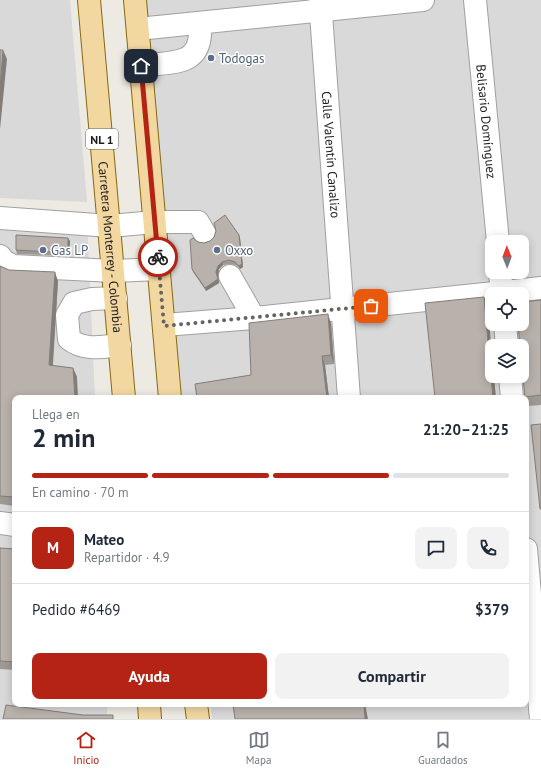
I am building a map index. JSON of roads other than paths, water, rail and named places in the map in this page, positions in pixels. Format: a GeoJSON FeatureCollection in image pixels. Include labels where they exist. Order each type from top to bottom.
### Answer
{"type":"FeatureCollection","features":[{"type":"Feature","properties":{"kind":"main road","name":"Carretera Monterrey - Colombia"},"geometry":{"type":"LineString","coordinates":[[89,0],[124,395]]}},
{"type":"Feature","properties":{"kind":"main road"},"geometry":{"type":"LineString","coordinates":[[135,0],[170,395]]}},
{"type":"Feature","properties":{"kind":"main road"},"geometry":{"type":"LineString","coordinates":[[149,707],[150,719]]}},
{"type":"Feature","properties":{"kind":"main road"},"geometry":{"type":"LineString","coordinates":[[196,707],[198,719]]}},
{"type":"Feature","properties":{"kind":"street"},"geometry":{"type":"LineString","coordinates":[[138,29],[200,24],[320,5],[423,0]]}},
{"type":"Feature","properties":{"kind":"street","name":"Belisario Domínguez"},"geometry":{"type":"LineString","coordinates":[[475,0],[497,235]]}},
{"type":"Feature","properties":{"kind":"street","name":"Calle Valentín Canalizo"},"geometry":{"type":"LineString","coordinates":[[320,5],[349,395]]}},
{"type":"Feature","properties":{"kind":"street"},"geometry":{"type":"LineString","coordinates":[[141,66],[186,60],[200,45],[200,24]]}},
{"type":"Feature","properties":{"kind":"street"},"geometry":{"type":"LineString","coordinates":[[0,218],[110,226],[155,222],[198,222],[204,234]]}},
{"type":"Feature","properties":{"kind":"street"},"geometry":{"type":"LineString","coordinates":[[0,256],[4,261],[14,266],[114,271],[159,269]]}},
{"type":"Feature","properties":{"kind":"street"},"geometry":{"type":"LineString","coordinates":[[230,276],[254,318]]}},
{"type":"Feature","properties":{"kind":"street"},"geometry":{"type":"LineString","coordinates":[[164,326],[342,309],[502,286],[541,288]]}},
{"type":"Feature","properties":{"kind":"street"},"geometry":{"type":"LineString","coordinates":[[116,298],[92,299],[74,303],[67,315],[69,339],[77,345],[94,347],[120,346]]}},
{"type":"Feature","properties":{"kind":"street"},"geometry":{"type":"LineString","coordinates":[[511,383],[512,395]]}},
{"type":"Feature","properties":{"kind":"street"},"geometry":{"type":"LineString","coordinates":[[0,523],[12,525]]}},
{"type":"Feature","properties":{"kind":"street"},"geometry":{"type":"LineString","coordinates":[[529,593],[536,696],[540,719]]}},
{"type":"Feature","properties":{"kind":"place","name":"Todogas"},"geometry":{"type":"Point","coordinates":[211,58]}},
{"type":"Feature","properties":{"kind":"place","name":"Gas LP"},"geometry":{"type":"Point","coordinates":[43,250]}},
{"type":"Feature","properties":{"kind":"place","name":"Oxxo"},"geometry":{"type":"Point","coordinates":[217,250]}}]}
